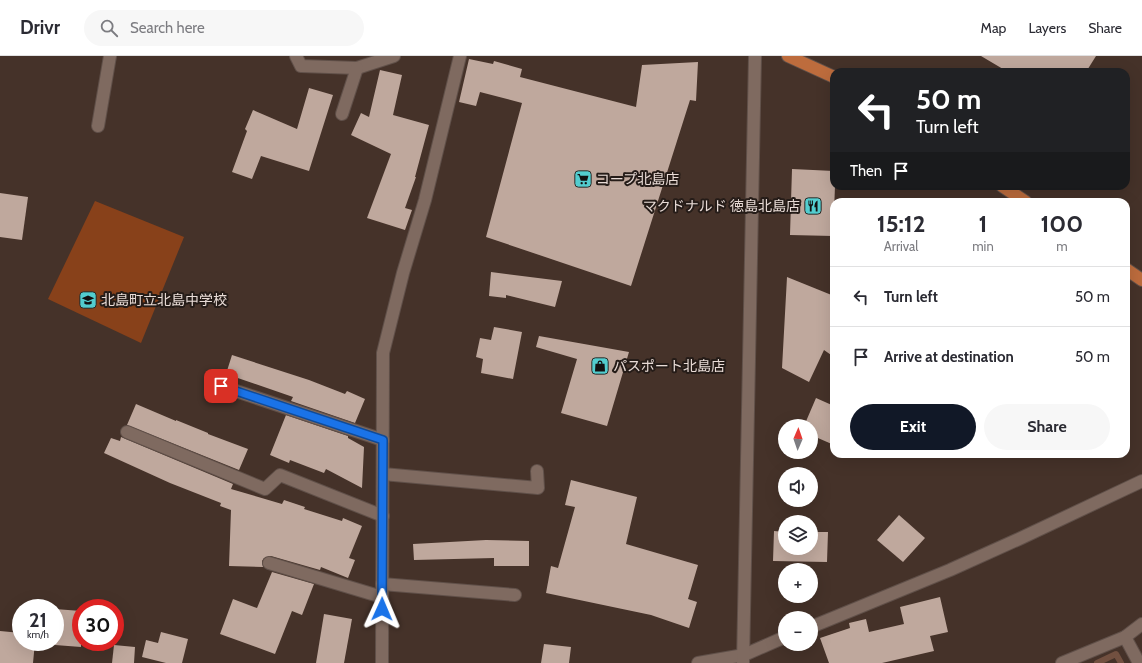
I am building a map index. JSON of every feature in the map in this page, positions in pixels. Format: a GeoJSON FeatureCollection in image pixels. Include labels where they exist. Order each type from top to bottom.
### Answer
{"type":"FeatureCollection","features":[{"type":"Feature","properties":{"kind":"main road"},"geometry":{"type":"LineString","coordinates":[[788,56],[830,75]]}},
{"type":"Feature","properties":{"kind":"main road"},"geometry":{"type":"LineString","coordinates":[[1008,190],[1020,198]]}},
{"type":"Feature","properties":{"kind":"main road"},"geometry":{"type":"LineString","coordinates":[[1130,272],[1142,280]]}},
{"type":"Feature","properties":{"kind":"street"},"geometry":{"type":"LineString","coordinates":[[98,126],[110,56]]}},
{"type":"Feature","properties":{"kind":"street"},"geometry":{"type":"LineString","coordinates":[[296,56],[300,66],[357,68],[394,56]]}},
{"type":"Feature","properties":{"kind":"street"},"geometry":{"type":"LineString","coordinates":[[382,663],[383,353],[403,273],[425,200],[460,56]]}},
{"type":"Feature","properties":{"kind":"street"},"geometry":{"type":"LineString","coordinates":[[743,659],[755,56]]}},
{"type":"Feature","properties":{"kind":"street"},"geometry":{"type":"LineString","coordinates":[[342,114],[357,68]]}},
{"type":"Feature","properties":{"kind":"street"},"geometry":{"type":"LineString","coordinates":[[221,386],[383,440]]}},
{"type":"Feature","properties":{"kind":"street"},"geometry":{"type":"LineString","coordinates":[[127,432],[265,489],[280,476],[383,516]]}},
{"type":"Feature","properties":{"kind":"street"},"geometry":{"type":"LineString","coordinates":[[383,474],[538,488],[537,471]]}},
{"type":"Feature","properties":{"kind":"street"},"geometry":{"type":"LineString","coordinates":[[818,624],[950,570],[1142,481]]}},
{"type":"Feature","properties":{"kind":"street"},"geometry":{"type":"LineString","coordinates":[[269,563],[382,597]]}},
{"type":"Feature","properties":{"kind":"street"},"geometry":{"type":"LineString","coordinates":[[382,584],[516,595]]}},
{"type":"Feature","properties":{"kind":"street"},"geometry":{"type":"LineString","coordinates":[[1062,663],[1125,637],[1142,624]]}},
{"type":"Feature","properties":{"kind":"street"},"geometry":{"type":"LineString","coordinates":[[1125,637],[1139,663]]}},
{"type":"Feature","properties":{"kind":"street"},"geometry":{"type":"LineString","coordinates":[[698,663],[743,659],[778,642]]}},
{"type":"Feature","properties":{"kind":"shaded area"},"geometry":{"type":"Polygon","coordinates":[[[95,201],[184,237],[141,343],[48,299],[95,201]]]}},
{"type":"Feature","properties":{"kind":"building"},"geometry":{"type":"Polygon","coordinates":[[[981,56],[1096,56],[1088,68],[1001,68],[981,56]]]}},
{"type":"Feature","properties":{"kind":"building","name":"コープ北島店"},"geometry":{"type":"Polygon","coordinates":[[[469,59],[493,64],[494,61],[522,69],[520,77],[636,107],[642,65],[698,62],[696,101],[690,100],[631,286],[486,237],[522,103],[480,92],[476,106],[459,102],[469,59]]]}},
{"type":"Feature","properties":{"kind":"building"},"geometry":{"type":"Polygon","coordinates":[[[380,70],[402,75],[393,115],[429,125],[416,177],[405,208],[412,210],[405,230],[367,218],[391,154],[351,135],[361,113],[369,117],[380,70]]]}},
{"type":"Feature","properties":{"kind":"building"},"geometry":{"type":"Polygon","coordinates":[[[309,88],[333,95],[309,171],[261,156],[252,179],[232,172],[247,131],[245,129],[253,110],[297,129],[309,88]]]}},
{"type":"Feature","properties":{"kind":"building","name":"マクドナルド 徳島北島店"},"geometry":{"type":"Polygon","coordinates":[[[792,169],[830,171],[830,190],[835,190],[835,198],[830,198],[830,236],[790,235],[792,169]]]}},
{"type":"Feature","properties":{"kind":"building"},"geometry":{"type":"Polygon","coordinates":[[[0,193],[28,197],[22,240],[0,237],[0,193]]]}},
{"type":"Feature","properties":{"kind":"building"},"geometry":{"type":"Polygon","coordinates":[[[491,272],[562,281],[555,307],[506,295],[506,298],[489,296],[491,272]]]}},
{"type":"Feature","properties":{"kind":"building"},"geometry":{"type":"Polygon","coordinates":[[[787,277],[830,294],[830,354],[824,350],[809,382],[782,368],[787,277]]]}},
{"type":"Feature","properties":{"kind":"building"},"geometry":{"type":"Polygon","coordinates":[[[494,327],[522,332],[513,379],[481,373],[483,359],[476,357],[480,338],[491,340],[494,327]]]}},
{"type":"Feature","properties":{"kind":"building","name":"パスポート北島店"},"geometry":{"type":"Polygon","coordinates":[[[539,336],[629,352],[607,426],[561,413],[577,359],[536,347],[539,336]]]}},
{"type":"Feature","properties":{"kind":"building"},"geometry":{"type":"Polygon","coordinates":[[[232,355],[309,380],[345,394],[347,391],[365,399],[355,423],[291,401],[293,397],[226,374],[232,355]]]}},
{"type":"Feature","properties":{"kind":"building"},"geometry":{"type":"Polygon","coordinates":[[[816,398],[830,404],[830,443],[818,438],[818,419],[807,419],[816,398]]]}},
{"type":"Feature","properties":{"kind":"building"},"geometry":{"type":"Polygon","coordinates":[[[136,404],[248,449],[239,470],[127,425],[136,404]]]}},
{"type":"Feature","properties":{"kind":"building"},"geometry":{"type":"Polygon","coordinates":[[[286,415],[348,436],[348,438],[364,447],[362,488],[326,469],[324,473],[290,460],[289,463],[270,455],[286,415]]]}},
{"type":"Feature","properties":{"kind":"building"},"geometry":{"type":"Polygon","coordinates":[[[121,437],[233,484],[231,489],[282,504],[284,500],[305,507],[304,509],[342,521],[343,518],[362,526],[349,558],[355,560],[348,578],[321,567],[320,570],[271,556],[264,558],[262,561],[263,567],[229,566],[231,510],[220,506],[221,503],[170,483],[104,453],[111,438],[120,441],[121,437]]]}},
{"type":"Feature","properties":{"kind":"building"},"geometry":{"type":"Polygon","coordinates":[[[571,480],[637,497],[626,544],[698,565],[688,599],[697,602],[689,628],[651,615],[546,593],[551,566],[558,568],[575,507],[565,505],[571,480]]]}},
{"type":"Feature","properties":{"kind":"building"},"geometry":{"type":"Polygon","coordinates":[[[899,515],[925,538],[903,562],[877,540],[899,515]]]}},
{"type":"Feature","properties":{"kind":"building"},"geometry":{"type":"Polygon","coordinates":[[[774,531],[778,531],[778,555],[818,555],[818,532],[828,532],[827,562],[773,561],[774,531]]]}},
{"type":"Feature","properties":{"kind":"building"},"geometry":{"type":"Polygon","coordinates":[[[486,540],[529,541],[529,566],[494,566],[494,558],[414,560],[413,544],[486,540]]]}},
{"type":"Feature","properties":{"kind":"building"},"geometry":{"type":"Polygon","coordinates":[[[272,572],[314,584],[302,615],[292,611],[275,654],[220,634],[233,599],[257,608],[272,572]]]}},
{"type":"Feature","properties":{"kind":"building"},"geometry":{"type":"Polygon","coordinates":[[[940,597],[948,632],[930,636],[934,651],[882,663],[829,663],[820,638],[850,628],[849,623],[866,619],[869,632],[904,624],[900,607],[940,597]]]}},
{"type":"Feature","properties":{"kind":"building"},"geometry":{"type":"Polygon","coordinates":[[[64,610],[72,610],[72,646],[64,646],[64,610]]]}},
{"type":"Feature","properties":{"kind":"building"},"geometry":{"type":"Polygon","coordinates":[[[324,614],[352,619],[344,663],[316,663],[324,614]]]}},
{"type":"Feature","properties":{"kind":"building"},"geometry":{"type":"Polygon","coordinates":[[[0,631],[12,632],[12,651],[34,651],[33,663],[0,663],[0,631]]]}},
{"type":"Feature","properties":{"kind":"building"},"geometry":{"type":"Polygon","coordinates":[[[161,632],[188,639],[182,663],[166,663],[142,657],[146,640],[158,643],[161,632]]]}},
{"type":"Feature","properties":{"kind":"building"},"geometry":{"type":"Polygon","coordinates":[[[544,644],[571,647],[569,663],[541,663],[544,644]]]}},
{"type":"Feature","properties":{"kind":"building"},"geometry":{"type":"Polygon","coordinates":[[[124,646],[135,647],[134,663],[112,663],[113,651],[124,651],[124,646]]]}},
{"type":"Feature","properties":{"kind":"waterway"},"geometry":{"type":"LineString","coordinates":[[1097,663],[1116,654],[1121,663]]}},
{"type":"Feature","properties":{"kind":"place","name":"コープ北島店"},"geometry":{"type":"Point","coordinates":[583,179]}},
{"type":"Feature","properties":{"kind":"place","name":"マクドナルド 徳島北島店"},"geometry":{"type":"Point","coordinates":[813,206]}},
{"type":"Feature","properties":{"kind":"place","name":"北島町立北島中学校"},"geometry":{"type":"Point","coordinates":[88,300]}},
{"type":"Feature","properties":{"kind":"place","name":"パスポート北島店"},"geometry":{"type":"Point","coordinates":[600,366]}},
{"type":"Feature","properties":{"kind":"route"},"geometry":{"type":"LineString","coordinates":[[221,386],[383,440],[382,609]]}}]}
